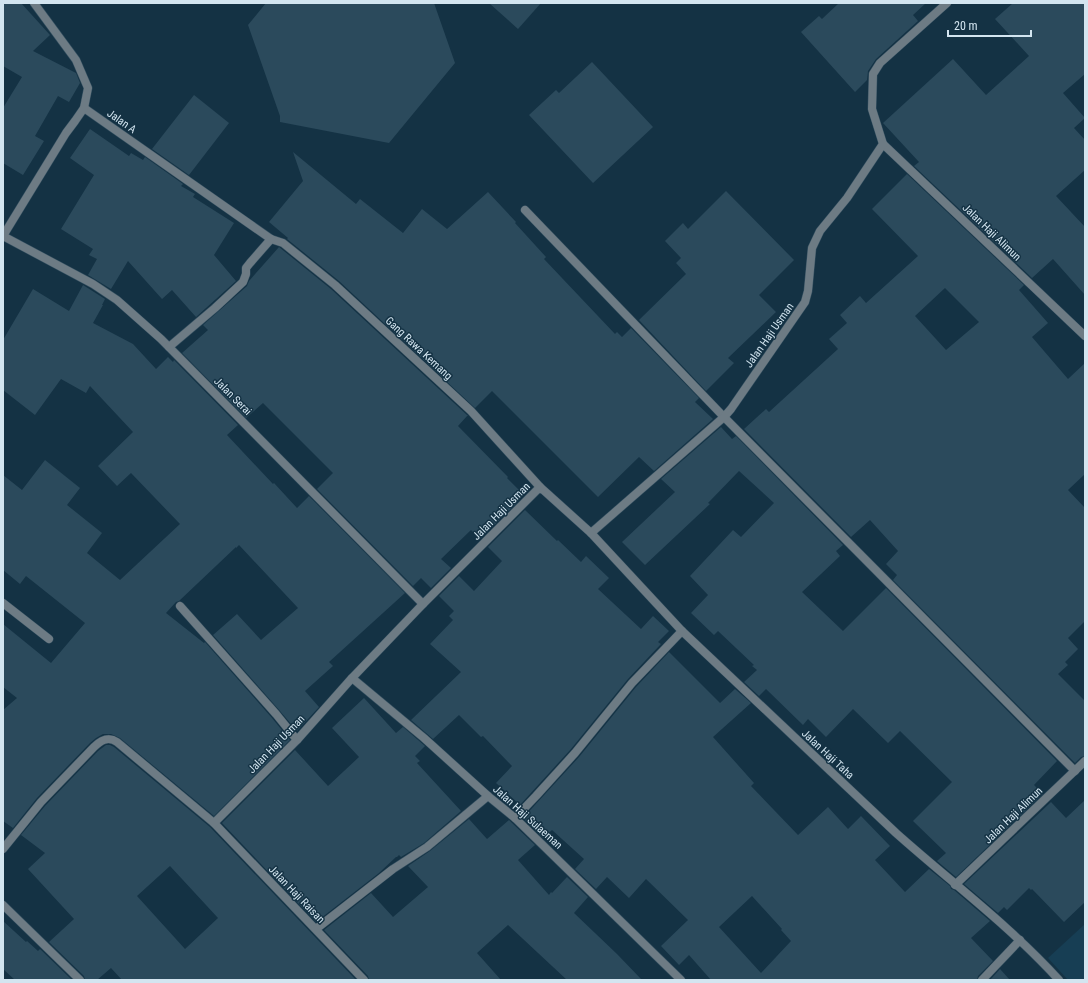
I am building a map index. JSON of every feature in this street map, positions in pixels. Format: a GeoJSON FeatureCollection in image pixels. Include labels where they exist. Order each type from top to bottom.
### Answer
{"type":"FeatureCollection","features":[{"type":"Feature","properties":{"kind":"street"},"geometry":{"type":"LineString","coordinates":[[3,236],[66,133],[84,108],[88,88],[76,60],[34,3]]}},
{"type":"Feature","properties":{"kind":"street"},"geometry":{"type":"LineString","coordinates":[[883,144],[872,109],[873,74],[880,63],[947,3]]}},
{"type":"Feature","properties":{"kind":"street","name":"Jalan A"},"geometry":{"type":"LineString","coordinates":[[84,108],[271,238]]}},
{"type":"Feature","properties":{"kind":"street","name":"Jalan Haji Alimun"},"geometry":{"type":"LineString","coordinates":[[883,144],[1085,336]]}},
{"type":"Feature","properties":{"kind":"street","name":"Jalan Haji Usman"},"geometry":{"type":"LineString","coordinates":[[214,823],[297,740],[352,678],[423,604],[540,487],[591,533],[724,417],[805,302],[808,291],[812,248],[820,232],[846,198],[883,144]]}},
{"type":"Feature","properties":{"kind":"street"},"geometry":{"type":"LineString","coordinates":[[525,210],[724,417],[1075,771]]}},
{"type":"Feature","properties":{"kind":"street","name":"Jalan Serai"},"geometry":{"type":"LineString","coordinates":[[3,236],[93,284],[117,300],[169,347],[423,604]]}},
{"type":"Feature","properties":{"kind":"street"},"geometry":{"type":"LineString","coordinates":[[169,347],[243,282],[246,274],[246,268],[271,238]]}},
{"type":"Feature","properties":{"kind":"street","name":"Gang Rawa Kemang"},"geometry":{"type":"LineString","coordinates":[[271,238],[283,243],[335,285],[471,411],[540,487]]}},
{"type":"Feature","properties":{"kind":"street","name":"Jalan Haji Taha"},"geometry":{"type":"LineString","coordinates":[[591,533],[682,631],[896,833],[1039,957],[1059,980]]}},
{"type":"Feature","properties":{"kind":"street"},"geometry":{"type":"LineString","coordinates":[[3,603],[49,639]]}},
{"type":"Feature","properties":{"kind":"street"},"geometry":{"type":"LineString","coordinates":[[180,606],[271,708],[297,740]]}},
{"type":"Feature","properties":{"kind":"street"},"geometry":{"type":"LineString","coordinates":[[515,818],[575,753],[632,683],[682,631]]}},
{"type":"Feature","properties":{"kind":"street","name":"Jalan Haji Sulaeman"},"geometry":{"type":"LineString","coordinates":[[352,678],[424,738],[488,796],[515,818],[681,980]]}},
{"type":"Feature","properties":{"kind":"street"},"geometry":{"type":"LineString","coordinates":[[3,849],[41,802],[94,747],[102,740],[107,738],[117,742],[214,823]]}},
{"type":"Feature","properties":{"kind":"street","name":"Jalan Haji Alimun"},"geometry":{"type":"LineString","coordinates":[[956,885],[1085,761]]}},
{"type":"Feature","properties":{"kind":"street"},"geometry":{"type":"LineString","coordinates":[[316,929],[393,869],[427,847],[488,796]]}},
{"type":"Feature","properties":{"kind":"street","name":"Jalan Haji Raisan"},"geometry":{"type":"LineString","coordinates":[[214,823],[364,980]]}},
{"type":"Feature","properties":{"kind":"street"},"geometry":{"type":"LineString","coordinates":[[3,905],[80,980]]}},
{"type":"Feature","properties":{"kind":"street"},"geometry":{"type":"LineString","coordinates":[[982,980],[1020,940]]}},
{"type":"Feature","properties":{"kind":"shaded area"},"geometry":{"type":"Polygon","coordinates":[[[1085,924],[1085,980],[1068,980],[1048,958],[1085,924]]]}},
{"type":"Feature","properties":{"kind":"building"},"geometry":{"type":"Polygon","coordinates":[[[3,3],[21,3],[50,35],[33,51],[76,73],[80,83],[69,102],[58,96],[35,136],[44,141],[23,175],[3,163],[3,108],[22,77],[3,66],[3,3]]]}},
{"type":"Feature","properties":{"kind":"building"},"geometry":{"type":"Polygon","coordinates":[[[266,3],[434,3],[455,63],[389,143],[280,122],[280,116],[248,25],[266,3]]]}},
{"type":"Feature","properties":{"kind":"building"},"geometry":{"type":"Polygon","coordinates":[[[489,3],[541,3],[518,29],[489,3]]]}},
{"type":"Feature","properties":{"kind":"building"},"geometry":{"type":"Polygon","coordinates":[[[839,3],[926,3],[913,15],[918,21],[876,59],[868,71],[867,80],[855,92],[801,32],[819,16],[822,19],[839,3]]]}},
{"type":"Feature","properties":{"kind":"building"},"geometry":{"type":"Polygon","coordinates":[[[1013,3],[1085,3],[1085,74],[1063,93],[1085,118],[1074,128],[1085,140],[1085,170],[1056,196],[1085,227],[1085,295],[1053,259],[1032,278],[914,166],[919,162],[883,123],[953,59],[986,95],[1029,56],[995,19],[1013,3]]]}},
{"type":"Feature","properties":{"kind":"building"},"geometry":{"type":"Polygon","coordinates":[[[592,62],[653,127],[593,183],[529,115],[556,90],[559,93],[592,62]]]}},
{"type":"Feature","properties":{"kind":"building"},"geometry":{"type":"Polygon","coordinates":[[[194,95],[229,123],[189,175],[152,149],[194,95]]]}},
{"type":"Feature","properties":{"kind":"building"},"geometry":{"type":"Polygon","coordinates":[[[90,129],[129,156],[131,153],[143,160],[145,157],[183,184],[181,186],[195,194],[193,197],[234,223],[214,255],[236,281],[196,317],[172,290],[162,299],[128,261],[111,289],[88,275],[97,259],[89,255],[93,249],[61,229],[94,175],[70,158],[90,129]]]}},
{"type":"Feature","properties":{"kind":"building"},"geometry":{"type":"Polygon","coordinates":[[[293,152],[356,204],[360,199],[403,233],[422,209],[447,229],[488,192],[546,257],[544,259],[615,334],[617,332],[622,337],[631,328],[699,398],[695,402],[713,419],[654,471],[639,457],[598,497],[492,391],[475,408],[339,281],[287,239],[288,238],[269,222],[303,181],[293,152]]]}},
{"type":"Feature","properties":{"kind":"building"},"geometry":{"type":"Polygon","coordinates":[[[907,174],[1024,285],[1019,290],[1048,323],[1032,337],[1068,379],[1085,363],[1085,474],[1068,490],[1085,508],[1085,621],[1068,638],[1078,649],[1065,662],[1068,665],[1058,674],[1085,701],[1085,756],[1081,757],[1075,763],[893,580],[897,575],[886,564],[898,551],[870,520],[851,537],[744,429],[766,409],[769,412],[838,349],[829,339],[847,323],[840,315],[860,296],[866,303],[918,256],[872,209],[907,174]],[[945,288],[915,316],[946,350],[979,322],[945,288]]]}},
{"type":"Feature","properties":{"kind":"building"},"geometry":{"type":"Polygon","coordinates":[[[726,191],[794,260],[759,295],[776,312],[728,358],[734,363],[706,391],[639,320],[686,274],[676,263],[681,258],[665,241],[683,223],[688,229],[726,191]]]}},
{"type":"Feature","properties":{"kind":"building"},"geometry":{"type":"Polygon","coordinates":[[[279,247],[331,289],[468,415],[458,426],[523,494],[516,502],[517,503],[480,539],[471,530],[441,559],[451,568],[431,588],[421,578],[413,586],[317,489],[333,473],[263,403],[246,418],[182,353],[208,330],[203,325],[247,286],[249,281],[279,247]]]}},
{"type":"Feature","properties":{"kind":"building"},"geometry":{"type":"Polygon","coordinates":[[[83,285],[105,299],[93,323],[133,344],[156,369],[168,357],[173,362],[174,360],[238,425],[227,435],[273,484],[274,483],[297,508],[309,496],[405,593],[329,662],[333,666],[305,691],[319,707],[297,731],[213,635],[237,614],[261,640],[298,608],[239,545],[179,601],[176,602],[166,613],[204,643],[205,642],[290,740],[214,816],[120,738],[111,734],[103,734],[90,743],[37,798],[13,828],[3,821],[3,710],[17,698],[3,687],[3,624],[51,663],[85,623],[26,576],[20,584],[3,570],[3,475],[22,490],[45,460],[80,488],[67,505],[102,533],[87,553],[120,580],[180,524],[131,473],[117,486],[98,466],[133,432],[90,386],[86,393],[61,379],[35,415],[3,390],[3,340],[33,289],[69,311],[83,285]]]}},
{"type":"Feature","properties":{"kind":"building"},"geometry":{"type":"Polygon","coordinates":[[[721,427],[732,439],[736,436],[843,545],[836,551],[840,556],[802,592],[843,631],[886,588],[1057,761],[1034,785],[1043,794],[956,877],[937,861],[946,853],[913,821],[952,782],[900,731],[888,743],[853,709],[826,737],[808,719],[803,725],[766,689],[759,696],[744,682],[757,670],[752,666],[754,665],[718,631],[714,635],[691,613],[708,595],[690,576],[733,530],[741,537],[774,503],[739,471],[708,503],[710,504],[645,565],[622,542],[675,492],[661,479],[721,427]]]}},
{"type":"Feature","properties":{"kind":"building"},"geometry":{"type":"Polygon","coordinates":[[[525,510],[581,562],[586,556],[609,578],[598,589],[641,629],[653,616],[669,631],[658,642],[661,644],[628,679],[571,749],[520,805],[496,783],[512,766],[483,736],[481,737],[459,715],[433,739],[411,720],[461,672],[430,644],[453,620],[449,616],[454,611],[439,596],[459,576],[474,591],[502,561],[488,547],[525,510]]]}},
{"type":"Feature","properties":{"kind":"building"},"geometry":{"type":"Polygon","coordinates":[[[669,652],[720,703],[735,689],[751,703],[713,737],[754,783],[751,786],[798,835],[828,807],[848,829],[861,816],[890,846],[875,860],[905,892],[929,869],[990,921],[971,938],[993,961],[978,976],[977,980],[711,980],[689,955],[679,965],[661,946],[688,920],[646,879],[629,898],[607,877],[596,889],[575,869],[584,859],[552,830],[543,838],[523,818],[579,757],[636,687],[669,652]],[[752,896],[719,927],[761,973],[791,941],[781,930],[782,929],[752,896]]]}},
{"type":"Feature","properties":{"kind":"building"},"geometry":{"type":"Polygon","coordinates":[[[364,698],[396,733],[403,727],[425,746],[415,756],[420,761],[417,763],[461,811],[424,843],[401,857],[399,855],[396,857],[379,873],[316,922],[222,823],[295,750],[328,786],[359,757],[332,728],[364,698]]]}},
{"type":"Feature","properties":{"kind":"building"},"geometry":{"type":"Polygon","coordinates":[[[106,745],[114,747],[210,827],[356,980],[122,980],[111,968],[97,980],[85,980],[84,976],[49,942],[74,919],[28,869],[45,853],[21,835],[45,806],[98,751],[106,745]],[[170,866],[137,896],[185,949],[218,918],[170,866]]]}},
{"type":"Feature","properties":{"kind":"building"},"geometry":{"type":"Polygon","coordinates":[[[1085,800],[1085,902],[1064,922],[1032,889],[1031,890],[1029,888],[1007,910],[1004,907],[998,913],[964,884],[1051,802],[1066,818],[1085,800]]]}},
{"type":"Feature","properties":{"kind":"building"},"geometry":{"type":"Polygon","coordinates":[[[469,819],[487,839],[509,820],[535,845],[518,860],[549,895],[567,877],[588,897],[574,913],[642,980],[567,980],[508,925],[477,953],[501,980],[369,980],[368,976],[324,930],[371,893],[393,917],[428,887],[408,866],[430,851],[469,819]]]}},
{"type":"Feature","properties":{"kind":"building"},"geometry":{"type":"Polygon","coordinates":[[[3,921],[26,942],[27,941],[38,951],[40,949],[72,980],[15,980],[3,969],[3,921]]]}},
{"type":"Feature","properties":{"kind":"building"},"geometry":{"type":"Polygon","coordinates":[[[1000,969],[1010,980],[990,980],[1000,969]]]}}]}
